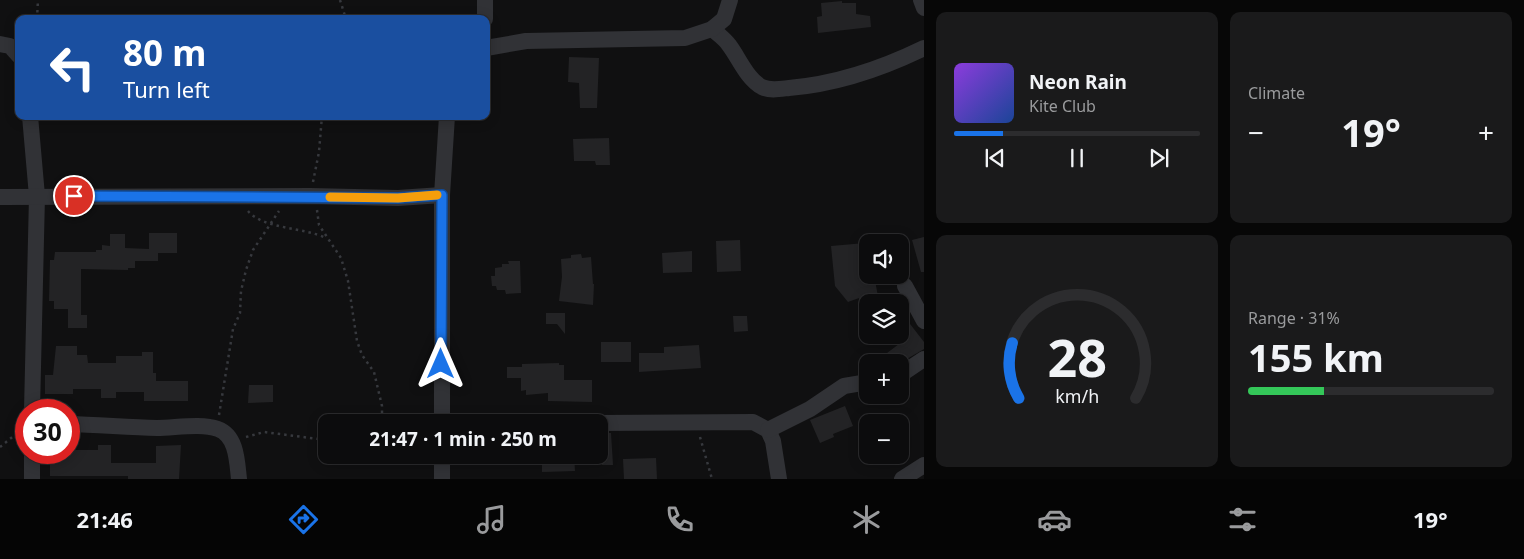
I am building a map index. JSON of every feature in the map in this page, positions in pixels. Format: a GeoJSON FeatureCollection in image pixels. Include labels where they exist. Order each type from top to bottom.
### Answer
{"type":"FeatureCollection","features":[{"type":"Feature","properties":{"kind":"street"},"geometry":{"type":"LineString","coordinates":[[485,0],[485,15]]}},
{"type":"Feature","properties":{"kind":"street"},"geometry":{"type":"LineString","coordinates":[[490,47],[526,42],[685,38],[712,30],[724,19],[730,0]]}},
{"type":"Feature","properties":{"kind":"street"},"geometry":{"type":"LineString","coordinates":[[921,0],[924,8]]}},
{"type":"Feature","properties":{"kind":"street"},"geometry":{"type":"LineString","coordinates":[[712,30],[729,44],[735,56],[760,86],[774,89],[804,86],[846,78],[883,66],[924,48]]}},
{"type":"Feature","properties":{"kind":"street"},"geometry":{"type":"LineString","coordinates":[[0,44],[10,46],[15,52]]}},
{"type":"Feature","properties":{"kind":"street"},"geometry":{"type":"LineString","coordinates":[[30,120],[37,196],[32,399]]}},
{"type":"Feature","properties":{"kind":"street"},"geometry":{"type":"LineString","coordinates":[[442,414],[442,195],[447,120]]}},
{"type":"Feature","properties":{"kind":"street"},"geometry":{"type":"LineString","coordinates":[[0,197],[310,196],[398,198],[442,195]]}},
{"type":"Feature","properties":{"kind":"street"},"geometry":{"type":"LineString","coordinates":[[905,286],[924,321]]}},
{"type":"Feature","properties":{"kind":"street"},"geometry":{"type":"LineString","coordinates":[[909,369],[924,359]]}},
{"type":"Feature","properties":{"kind":"street"},"geometry":{"type":"LineString","coordinates":[[768,430],[810,409],[844,386],[859,384]]}},
{"type":"Feature","properties":{"kind":"street"},"geometry":{"type":"LineString","coordinates":[[608,423],[753,422],[768,430],[773,441],[779,479]]}},
{"type":"Feature","properties":{"kind":"street"},"geometry":{"type":"LineString","coordinates":[[80,424],[158,428],[192,426],[219,429],[232,440],[239,479]]}},
{"type":"Feature","properties":{"kind":"street"},"geometry":{"type":"LineString","coordinates":[[32,464],[32,479]]}},
{"type":"Feature","properties":{"kind":"street"},"geometry":{"type":"LineString","coordinates":[[442,464],[442,479]]}},
{"type":"Feature","properties":{"kind":"street"},"geometry":{"type":"LineString","coordinates":[[902,479],[924,465]]}},
{"type":"Feature","properties":{"kind":"path"},"geometry":{"type":"LineString","coordinates":[[37,15],[38,0]]}},
{"type":"Feature","properties":{"kind":"path"},"geometry":{"type":"LineString","coordinates":[[340,0],[345,15]]}},
{"type":"Feature","properties":{"kind":"path"},"geometry":{"type":"LineString","coordinates":[[322,120],[319,152],[310,196],[318,212],[319,225],[340,258],[348,281],[357,341],[362,355],[374,372],[382,414]]}},
{"type":"Feature","properties":{"kind":"path"},"geometry":{"type":"LineString","coordinates":[[239,197],[254,217],[269,224],[303,230],[327,238]]}},
{"type":"Feature","properties":{"kind":"path"},"geometry":{"type":"LineString","coordinates":[[219,429],[223,383],[232,329],[240,313],[241,291],[246,270],[253,250],[269,224],[292,197]]}},
{"type":"Feature","properties":{"kind":"path"},"geometry":{"type":"LineString","coordinates":[[692,423],[702,444],[712,479]]}},
{"type":"Feature","properties":{"kind":"path"},"geometry":{"type":"LineString","coordinates":[[232,440],[264,432],[318,439]]}},
{"type":"Feature","properties":{"kind":"path"},"geometry":{"type":"LineString","coordinates":[[1,447],[15,435]]}},
{"type":"Feature","properties":{"kind":"building"},"geometry":{"type":"Polygon","coordinates":[[[842,1],[842,3],[856,3],[856,14],[870,16],[871,27],[818,33],[817,17],[822,16],[821,3],[842,1]]]}},
{"type":"Feature","properties":{"kind":"building"},"geometry":{"type":"Polygon","coordinates":[[[569,57],[599,58],[597,108],[580,108],[579,83],[568,82],[569,57]]]}},
{"type":"Feature","properties":{"kind":"building"},"geometry":{"type":"Polygon","coordinates":[[[609,138],[610,165],[596,165],[595,161],[574,161],[573,139],[609,138]]]}},
{"type":"Feature","properties":{"kind":"building"},"geometry":{"type":"Polygon","coordinates":[[[149,233],[177,233],[177,253],[158,253],[158,261],[135,261],[135,268],[128,268],[128,270],[81,269],[81,315],[87,315],[87,328],[68,328],[68,309],[54,309],[54,301],[49,301],[50,260],[54,260],[55,252],[96,252],[96,250],[102,250],[102,245],[110,246],[110,234],[125,234],[125,248],[149,249],[149,233]]]}},
{"type":"Feature","properties":{"kind":"building"},"geometry":{"type":"Polygon","coordinates":[[[924,237],[924,272],[921,272],[912,240],[924,237]]]}},
{"type":"Feature","properties":{"kind":"building"},"geometry":{"type":"Polygon","coordinates":[[[740,240],[741,271],[717,272],[716,241],[740,240]]]}},
{"type":"Feature","properties":{"kind":"building"},"geometry":{"type":"Polygon","coordinates":[[[859,244],[859,284],[876,284],[878,294],[859,294],[859,298],[848,302],[835,286],[831,246],[859,244]]]}},
{"type":"Feature","properties":{"kind":"building"},"geometry":{"type":"Polygon","coordinates":[[[692,251],[692,272],[663,273],[662,253],[692,251]]]}},
{"type":"Feature","properties":{"kind":"building"},"geometry":{"type":"Polygon","coordinates":[[[581,254],[582,258],[591,257],[594,284],[593,305],[559,301],[562,277],[561,259],[581,254]]]}},
{"type":"Feature","properties":{"kind":"building"},"geometry":{"type":"Polygon","coordinates":[[[508,261],[520,261],[521,293],[506,294],[505,290],[497,290],[496,286],[492,286],[491,276],[495,276],[495,268],[502,267],[502,264],[509,264],[508,261]]]}},
{"type":"Feature","properties":{"kind":"building"},"geometry":{"type":"Polygon","coordinates":[[[546,313],[565,313],[565,334],[557,324],[546,324],[546,313]]]}},
{"type":"Feature","properties":{"kind":"building"},"geometry":{"type":"Polygon","coordinates":[[[733,316],[747,316],[748,331],[734,332],[733,316]]]}},
{"type":"Feature","properties":{"kind":"building"},"geometry":{"type":"Polygon","coordinates":[[[909,323],[924,342],[924,349],[909,358],[909,354],[887,353],[899,344],[909,344],[909,323]]]}},
{"type":"Feature","properties":{"kind":"building"},"geometry":{"type":"Polygon","coordinates":[[[601,342],[631,342],[631,362],[601,362],[601,342]]]}},
{"type":"Feature","properties":{"kind":"building"},"geometry":{"type":"Polygon","coordinates":[[[699,345],[701,368],[639,372],[639,353],[664,353],[664,347],[699,345]]]}},
{"type":"Feature","properties":{"kind":"building"},"geometry":{"type":"Polygon","coordinates":[[[56,346],[77,346],[77,355],[87,355],[88,363],[116,363],[116,356],[142,356],[142,352],[153,352],[153,373],[156,373],[156,381],[188,381],[188,401],[144,401],[144,392],[116,392],[116,398],[101,398],[101,389],[73,389],[73,394],[45,394],[45,375],[53,375],[56,346]]]}},
{"type":"Feature","properties":{"kind":"building"},"geometry":{"type":"Polygon","coordinates":[[[559,363],[559,365],[564,365],[564,380],[592,380],[592,402],[548,401],[548,393],[526,395],[526,390],[521,391],[521,378],[507,378],[507,367],[522,367],[522,364],[559,363]]]}},
{"type":"Feature","properties":{"kind":"building"},"geometry":{"type":"Polygon","coordinates":[[[249,385],[273,385],[273,402],[248,403],[249,385]]]}},
{"type":"Feature","properties":{"kind":"building"},"geometry":{"type":"Polygon","coordinates":[[[845,406],[853,426],[833,434],[834,437],[820,443],[810,420],[845,406]]]}},
{"type":"Feature","properties":{"kind":"building"},"geometry":{"type":"Polygon","coordinates":[[[608,433],[611,433],[613,465],[602,465],[608,464],[608,433]]]}},
{"type":"Feature","properties":{"kind":"building"},"geometry":{"type":"Polygon","coordinates":[[[98,445],[111,445],[111,463],[156,463],[156,446],[181,445],[179,479],[128,479],[128,476],[50,476],[50,464],[80,464],[80,450],[98,450],[98,445]]]}},
{"type":"Feature","properties":{"kind":"building"},"geometry":{"type":"Polygon","coordinates":[[[656,458],[657,479],[624,479],[623,459],[656,458]]]}},
{"type":"Feature","properties":{"kind":"building"},"geometry":{"type":"Polygon","coordinates":[[[542,464],[575,464],[575,471],[542,472],[542,464]]]}},
{"type":"Feature","properties":{"kind":"slow traffic"},"geometry":{"type":"LineString","coordinates":[[330,197],[398,198],[437,195]]}},
{"type":"Feature","properties":{"kind":"route"},"geometry":{"type":"LineString","coordinates":[[74,196],[398,198],[442,195],[441,364]]}}]}
